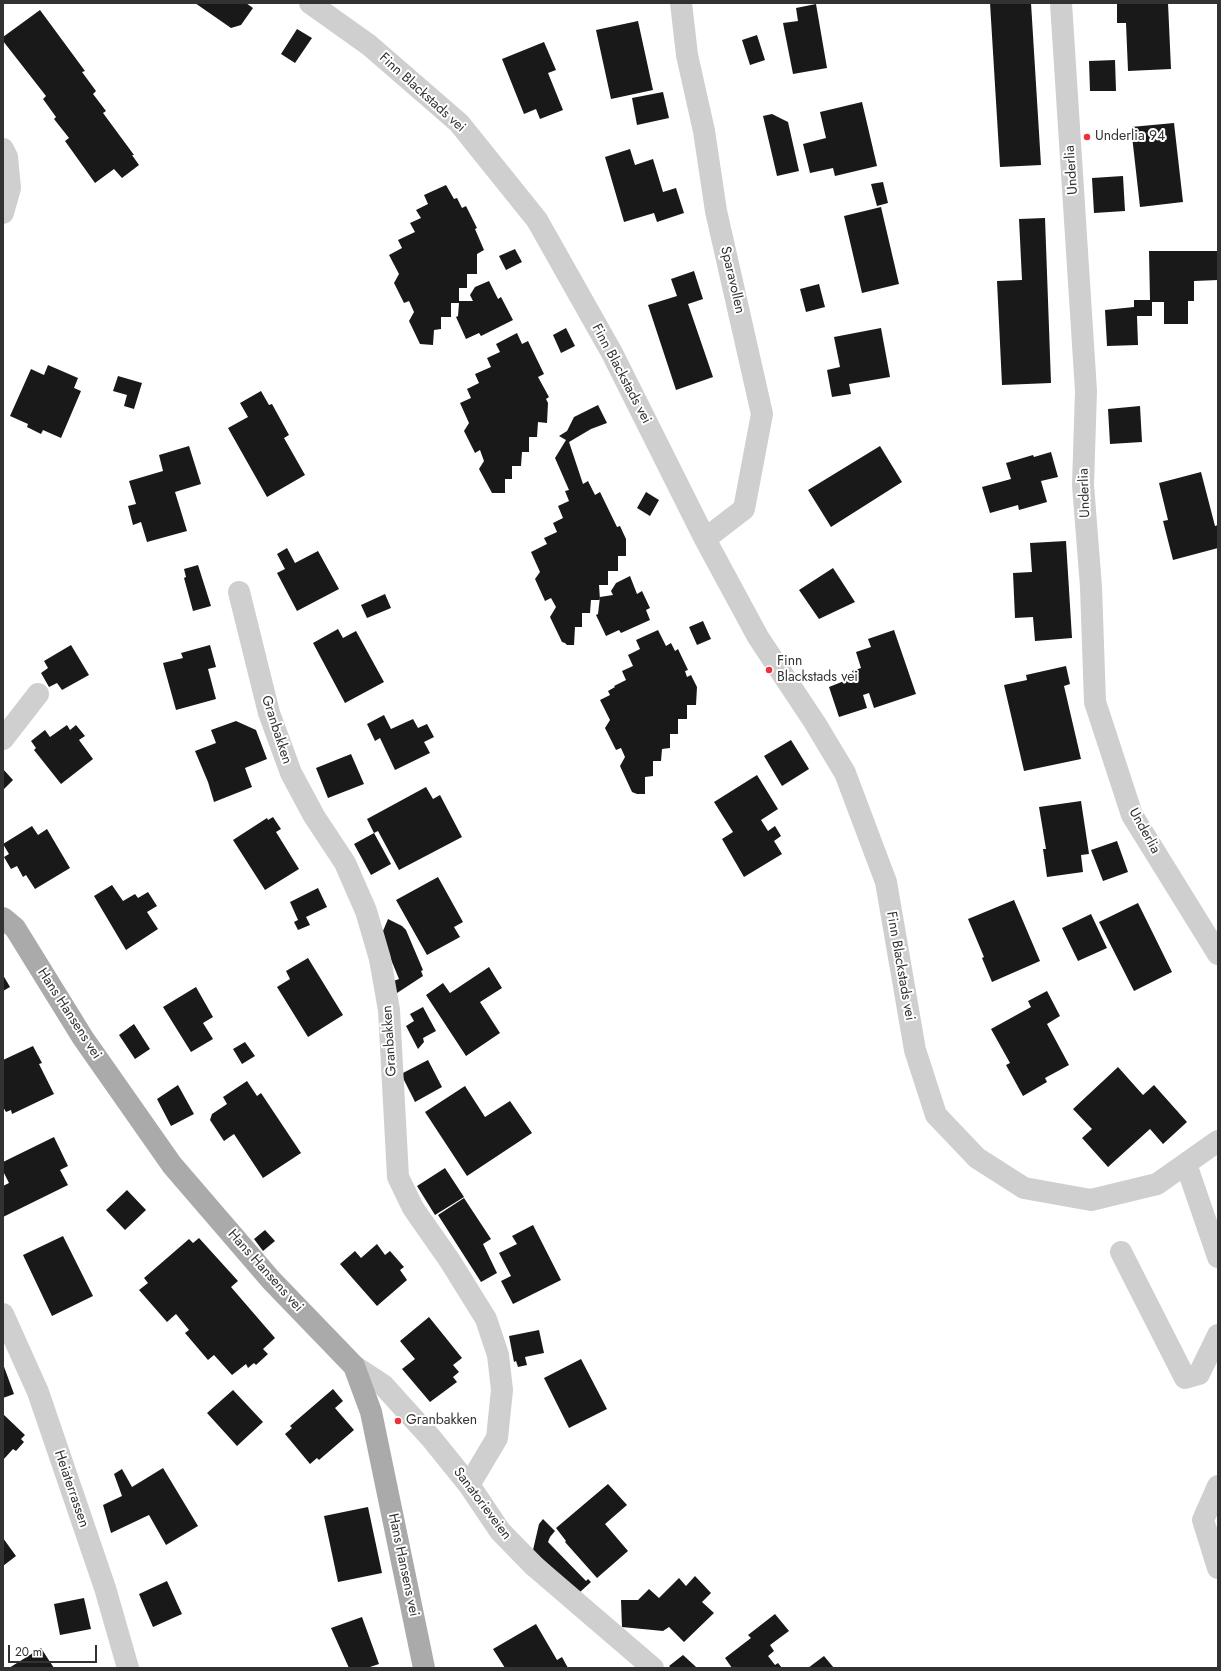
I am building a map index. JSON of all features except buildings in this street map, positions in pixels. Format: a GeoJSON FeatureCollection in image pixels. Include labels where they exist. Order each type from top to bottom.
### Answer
{"type":"FeatureCollection","features":[{"type":"Feature","properties":{"kind":"main road","name":"Hans Hansens vei"},"geometry":{"type":"LineString","coordinates":[[3,918],[15,928],[83,1038],[172,1165],[272,1280],[354,1366],[371,1412],[424,1668]]}},
{"type":"Feature","properties":{"kind":"street","name":"Finn Blackstads vei"},"geometry":{"type":"LineString","coordinates":[[310,3],[369,45],[459,123],[537,220],[612,354],[705,539],[758,636],[846,773],[886,882],[915,1050],[936,1115],[977,1158],[1024,1188],[1091,1200],[1157,1184],[1218,1141]]}},
{"type":"Feature","properties":{"kind":"street","name":"Sparavollen"},"geometry":{"type":"LineString","coordinates":[[681,3],[687,55],[704,131],[716,210],[762,414],[744,509],[705,539]]}},
{"type":"Feature","properties":{"kind":"street","name":"Underlia"},"geometry":{"type":"LineString","coordinates":[[1061,3],[1086,391],[1083,485],[1091,587],[1095,702],[1132,815],[1218,954]]}},
{"type":"Feature","properties":{"kind":"street"},"geometry":{"type":"LineString","coordinates":[[3,149],[7,157],[10,188],[3,213]]}},
{"type":"Feature","properties":{"kind":"street","name":"Granbakken"},"geometry":{"type":"LineString","coordinates":[[239,592],[269,713],[290,772],[314,816],[345,863],[366,911],[380,959],[389,1010],[398,1177],[413,1208],[450,1260],[486,1319],[498,1355],[502,1390],[497,1438],[469,1485]]}},
{"type":"Feature","properties":{"kind":"street"},"geometry":{"type":"LineString","coordinates":[[3,739],[38,694]]}},
{"type":"Feature","properties":{"kind":"street"},"geometry":{"type":"LineString","coordinates":[[1186,1164],[1218,1257]]}},
{"type":"Feature","properties":{"kind":"street"},"geometry":{"type":"LineString","coordinates":[[1122,1252],[1185,1378],[1199,1374],[1218,1335]]}},
{"type":"Feature","properties":{"kind":"street","name":"Heiaterrassen"},"geometry":{"type":"LineString","coordinates":[[3,1314],[38,1392],[105,1588],[128,1668]]}},
{"type":"Feature","properties":{"kind":"street","name":"Sanatorieveien"},"geometry":{"type":"LineString","coordinates":[[354,1366],[383,1386],[431,1438],[469,1485],[500,1531],[534,1566],[653,1668]]}},
{"type":"Feature","properties":{"kind":"street"},"geometry":{"type":"LineString","coordinates":[[1218,1486],[1203,1520],[1218,1568]]}},
{"type":"Feature","properties":{"kind":"place","name":"Underlia 94"},"geometry":{"type":"Point","coordinates":[1087,137]}},
{"type":"Feature","properties":{"kind":"place","name":"Finn Blackstads vei"},"geometry":{"type":"Point","coordinates":[769,670]}},
{"type":"Feature","properties":{"kind":"place","name":"Granbakken"},"geometry":{"type":"Point","coordinates":[398,1421]}}]}
